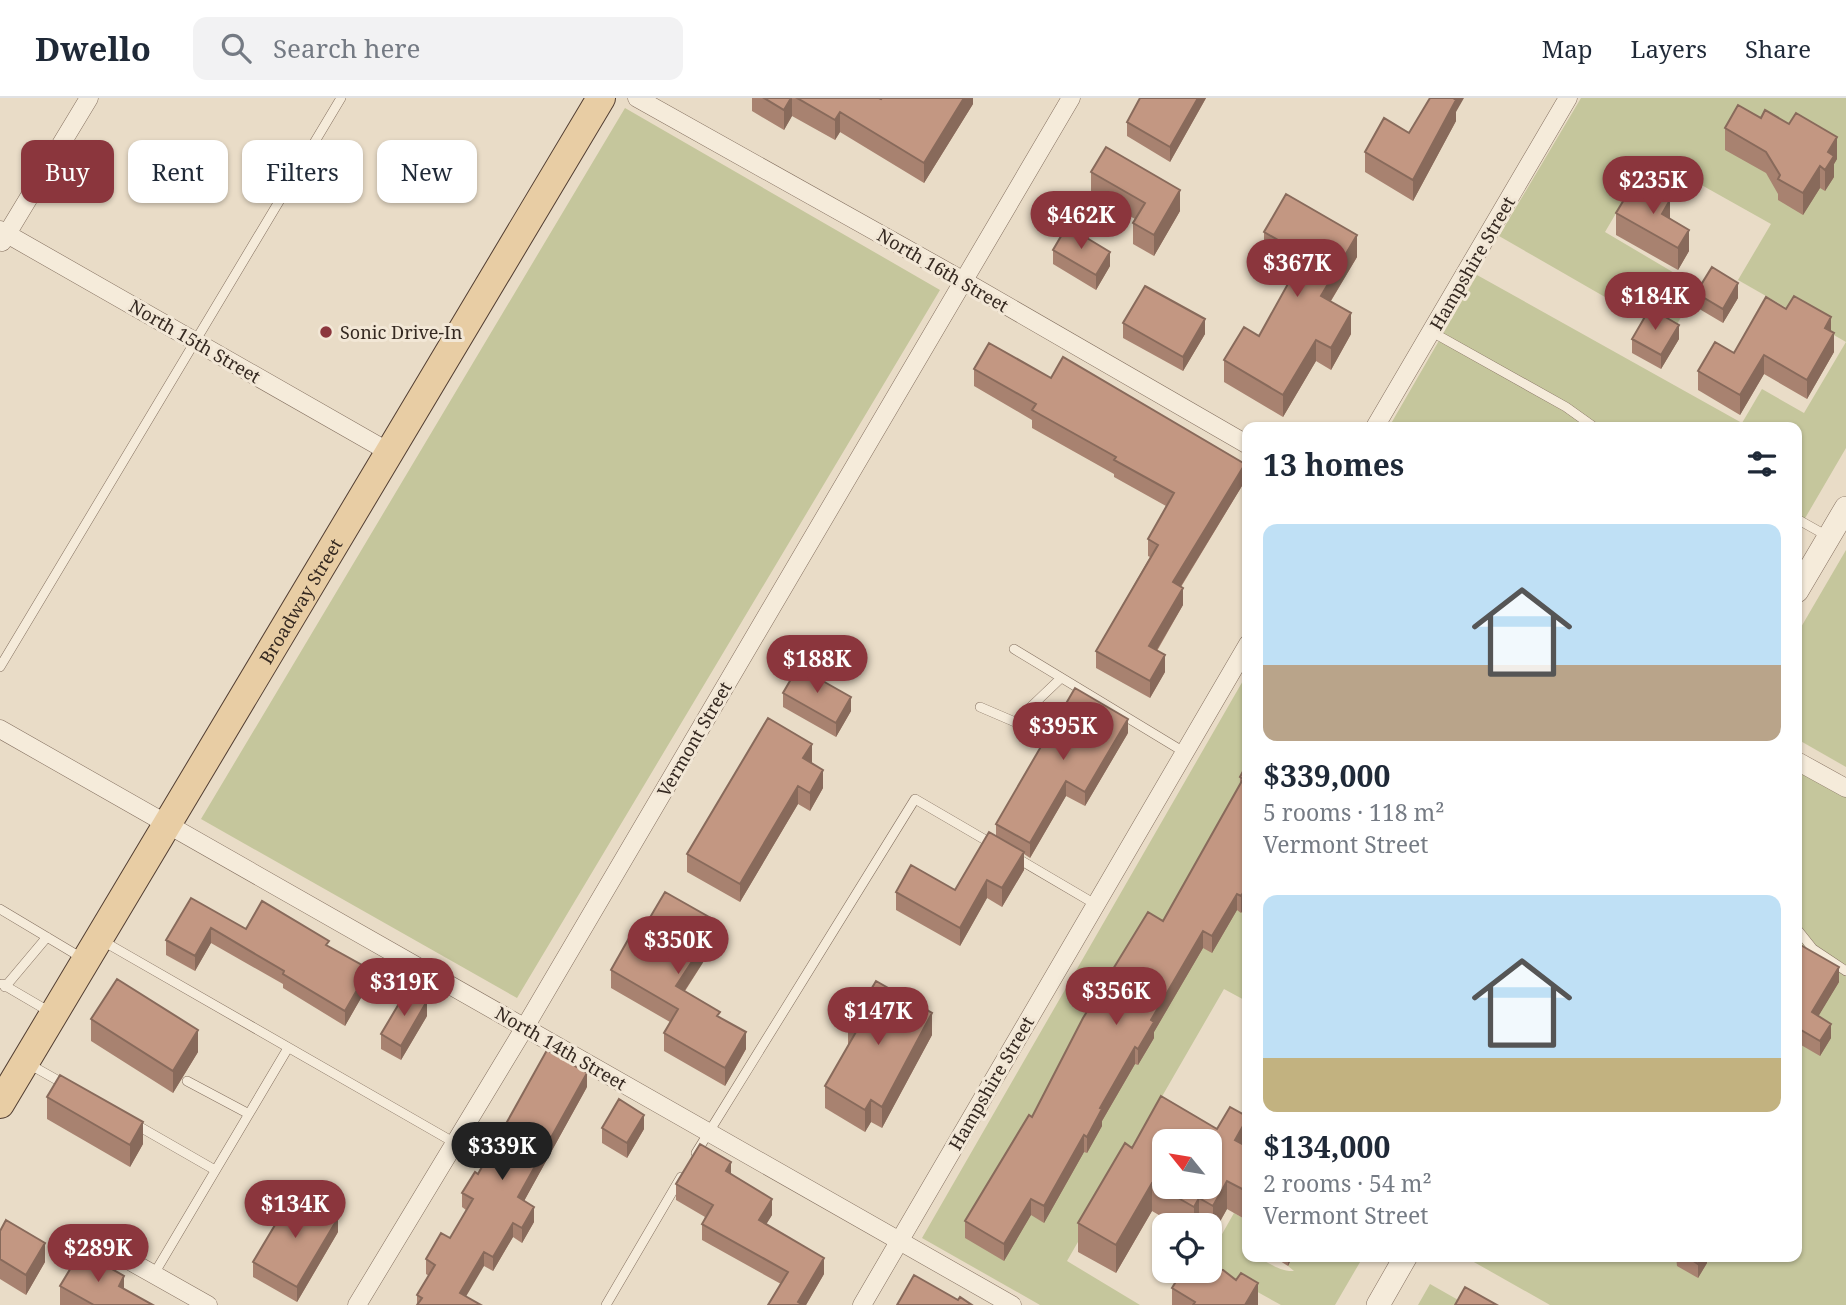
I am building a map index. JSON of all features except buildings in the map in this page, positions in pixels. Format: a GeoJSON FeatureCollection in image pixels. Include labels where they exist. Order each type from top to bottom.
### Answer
{"type":"FeatureCollection","features":[{"type":"Feature","properties":{"kind":"main road","name":"Broadway Street"},"geometry":{"type":"LineString","coordinates":[[1,1100],[601,98]]}},
{"type":"Feature","properties":{"kind":"street"},"geometry":{"type":"LineString","coordinates":[[2,236],[89,98]]}},
{"type":"Feature","properties":{"kind":"street","name":"North 16th Street"},"geometry":{"type":"LineString","coordinates":[[637,98],[964,281],[1242,442]]}},
{"type":"Feature","properties":{"kind":"street","name":"Vermont Street"},"geometry":{"type":"LineString","coordinates":[[357,1305],[525,1027],[1071,98]]}},
{"type":"Feature","properties":{"kind":"street","name":"Hampshire Street"},"geometry":{"type":"LineString","coordinates":[[1378,422],[1568,98]]}},
{"type":"Feature","properties":{"kind":"street","name":"North 15th Street"},"geometry":{"type":"LineString","coordinates":[[2,236],[389,452]]}},
{"type":"Feature","properties":{"kind":"street"},"geometry":{"type":"LineString","coordinates":[[1802,583],[1846,508]]}},
{"type":"Feature","properties":{"kind":"street","name":"Hampshire Street"},"geometry":{"type":"LineString","coordinates":[[862,1305],[1242,654]]}},
{"type":"Feature","properties":{"kind":"street","name":"North 14th Street"},"geometry":{"type":"LineString","coordinates":[[0,729],[1012,1305]]}},
{"type":"Feature","properties":{"kind":"street"},"geometry":{"type":"LineString","coordinates":[[1802,764],[1846,789]]}},
{"type":"Feature","properties":{"kind":"street"},"geometry":{"type":"LineString","coordinates":[[98,1243],[208,1305]]}},
{"type":"Feature","properties":{"kind":"street"},"geometry":{"type":"LineString","coordinates":[[1378,1305],[1403,1262]]}},
{"type":"Feature","properties":{"kind":"lane"},"geometry":{"type":"LineString","coordinates":[[0,667],[341,98]]}},
{"type":"Feature","properties":{"kind":"lane"},"geometry":{"type":"LineString","coordinates":[[1432,332],[1566,407],[1587,422]]}},
{"type":"Feature","properties":{"kind":"lane"},"geometry":{"type":"LineString","coordinates":[[1802,522],[1829,537]]}},
{"type":"Feature","properties":{"kind":"lane"},"geometry":{"type":"LineString","coordinates":[[1014,649],[1184,752]]}},
{"type":"Feature","properties":{"kind":"lane"},"geometry":{"type":"LineString","coordinates":[[980,707],[1015,722],[1060,679]]}},
{"type":"Feature","properties":{"kind":"lane"},"geometry":{"type":"LineString","coordinates":[[606,1305],[708,1132],[915,799],[999,848]]}},
{"type":"Feature","properties":{"kind":"lane"},"geometry":{"type":"LineString","coordinates":[[1011,855],[1095,904]]}},
{"type":"Feature","properties":{"kind":"lane"},"geometry":{"type":"LineString","coordinates":[[0,909],[47,937],[93,950],[288,1048],[455,1143]]}},
{"type":"Feature","properties":{"kind":"lane"},"geometry":{"type":"LineString","coordinates":[[1802,935],[1813,949],[1846,971]]}},
{"type":"Feature","properties":{"kind":"lane"},"geometry":{"type":"LineString","coordinates":[[47,937],[3,985],[54,1015]]}},
{"type":"Feature","properties":{"kind":"lane"},"geometry":{"type":"LineString","coordinates":[[154,1274],[288,1048]]}},
{"type":"Feature","properties":{"kind":"lane"},"geometry":{"type":"LineString","coordinates":[[25,1062],[73,1089]]}},
{"type":"Feature","properties":{"kind":"lane"},"geometry":{"type":"LineString","coordinates":[[187,1081],[249,1114]]}},
{"type":"Feature","properties":{"kind":"lane"},"geometry":{"type":"LineString","coordinates":[[120,1116],[215,1170]]}},
{"type":"Feature","properties":{"kind":"green space"},"geometry":{"type":"Polygon","coordinates":[[[1581,98],[1846,98],[1846,342],[1738,280],[1771,224],[1689,178],[1680,193],[1641,171],[1605,232],[1698,287],[1671,335],[1499,236],[1581,98]]]}},
{"type":"Feature","properties":{"kind":"green space"},"geometry":{"type":"Polygon","coordinates":[[[625,108],[940,290],[517,998],[201,819],[625,108]]]}},
{"type":"Feature","properties":{"kind":"green space"},"geometry":{"type":"Polygon","coordinates":[[[1477,275],[1740,422],[1392,422],[1477,275]]]}},
{"type":"Feature","properties":{"kind":"green space"},"geometry":{"type":"Polygon","coordinates":[[[1846,342],[1846,448],[1802,523],[1802,422],[1743,422],[1762,389],[1804,413],[1846,342]]]}},
{"type":"Feature","properties":{"kind":"green space"},"geometry":{"type":"Polygon","coordinates":[[[1846,550],[1846,767],[1802,742],[1802,625],[1846,550]]]}},
{"type":"Feature","properties":{"kind":"green space"},"geometry":{"type":"Polygon","coordinates":[[[1242,682],[1242,999],[1224,989],[1067,1261],[1140,1305],[1040,1305],[922,1238],[1242,682]]]}},
{"type":"Feature","properties":{"kind":"green space"},"geometry":{"type":"Polygon","coordinates":[[[1802,764],[1846,788],[1846,1305],[1550,1305],[1474,1262],[1802,1262],[1802,764]]]}},
{"type":"Feature","properties":{"kind":"green space"},"geometry":{"type":"Polygon","coordinates":[[[1234,1213],[1242,1218],[1242,1262],[1267,1262],[1294,1271],[1288,1266],[1290,1262],[1360,1262],[1335,1305],[1281,1305],[1222,1272],[1222,1234],[1234,1213]]]}},
{"type":"Feature","properties":{"kind":"green space"},"geometry":{"type":"Polygon","coordinates":[[[1430,1284],[1467,1305],[1418,1305],[1430,1284]]]}},
{"type":"Feature","properties":{"kind":"place","name":"Sonic Drive-In"},"geometry":{"type":"Point","coordinates":[326,332]}}]}
